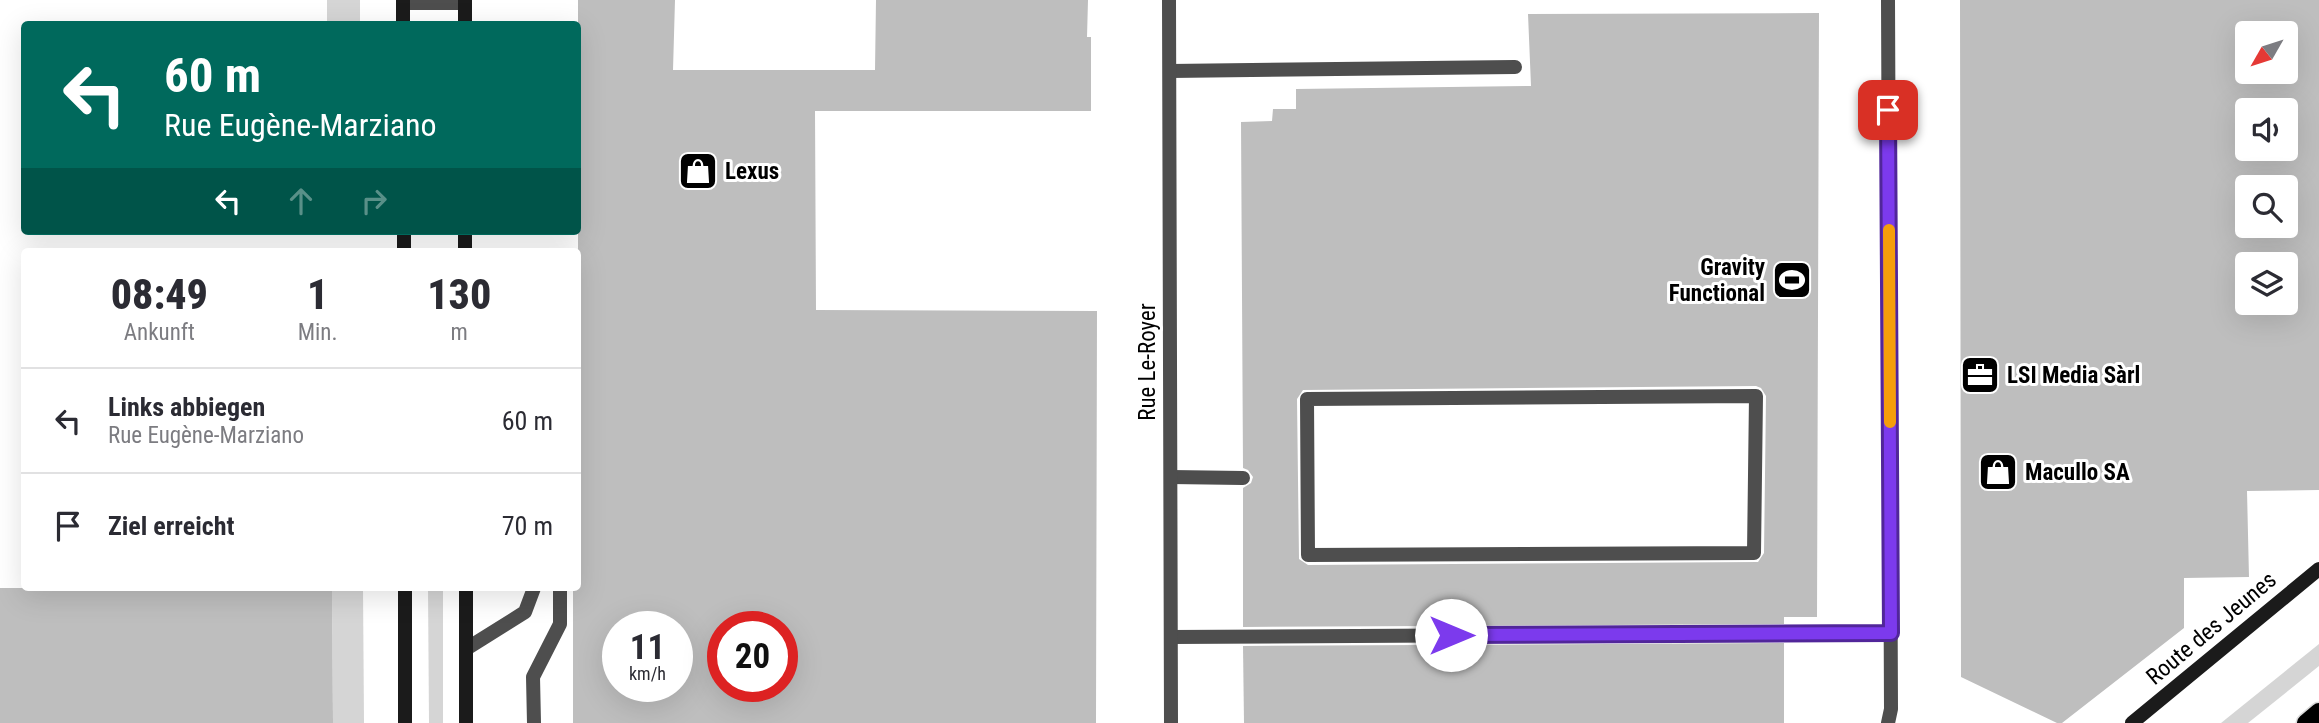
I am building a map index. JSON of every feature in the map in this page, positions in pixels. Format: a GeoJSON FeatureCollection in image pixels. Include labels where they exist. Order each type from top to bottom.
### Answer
{"type":"FeatureCollection","features":[{"type":"Feature","properties":{"kind":"main road"},"geometry":{"type":"LineString","coordinates":[[403,1],[403,21]]}},
{"type":"Feature","properties":{"kind":"main road"},"geometry":{"type":"LineString","coordinates":[[465,2],[465,21]]}},
{"type":"Feature","properties":{"kind":"main road","name":"Route des Jeunes"},"geometry":{"type":"LineString","coordinates":[[2132,723],[2319,569]]}},
{"type":"Feature","properties":{"kind":"main road"},"geometry":{"type":"LineString","coordinates":[[405,591],[405,723]]}},
{"type":"Feature","properties":{"kind":"main road"},"geometry":{"type":"LineString","coordinates":[[466,591],[466,723]]}},
{"type":"Feature","properties":{"kind":"main road"},"geometry":{"type":"LineString","coordinates":[[2306,723],[2319,712]]}},
{"type":"Feature","properties":{"kind":"street","name":"Rue Le-Royer"},"geometry":{"type":"LineString","coordinates":[[1169,0],[1171,723]]}},
{"type":"Feature","properties":{"kind":"street"},"geometry":{"type":"LineString","coordinates":[[1888,0],[1890,716],[1901,723]]}},
{"type":"Feature","properties":{"kind":"street"},"geometry":{"type":"LineString","coordinates":[[403,1],[465,2]]}},
{"type":"Feature","properties":{"kind":"street"},"geometry":{"type":"LineString","coordinates":[[1170,71],[1515,67]]}},
{"type":"Feature","properties":{"kind":"street"},"geometry":{"type":"LineString","coordinates":[[1756,396],[1754,553],[1308,555],[1307,399],[1756,396]]}},
{"type":"Feature","properties":{"kind":"street"},"geometry":{"type":"LineString","coordinates":[[1171,477],[1243,478]]}},
{"type":"Feature","properties":{"kind":"street"},"geometry":{"type":"LineString","coordinates":[[466,649],[525,612],[533,591]]}},
{"type":"Feature","properties":{"kind":"street"},"geometry":{"type":"LineString","coordinates":[[534,723],[533,677],[560,624],[560,591]]}},
{"type":"Feature","properties":{"kind":"street"},"geometry":{"type":"LineString","coordinates":[[1171,637],[1891,633]]}},
{"type":"Feature","properties":{"kind":"shaded area"},"geometry":{"type":"Polygon","coordinates":[[[327,0],[360,0],[360,21],[327,21],[327,0]]]}},
{"type":"Feature","properties":{"kind":"shaded area"},"geometry":{"type":"Polygon","coordinates":[[[332,591],[363,591],[364,723],[333,723],[332,591]]]}},
{"type":"Feature","properties":{"kind":"shaded area"},"geometry":{"type":"Polygon","coordinates":[[[428,591],[443,591],[443,723],[429,723],[428,591]]]}},
{"type":"Feature","properties":{"kind":"shaded area"},"geometry":{"type":"Polygon","coordinates":[[[2319,644],[2319,666],[2248,723],[2221,723],[2319,644]]]}},
{"type":"Feature","properties":{"kind":"building"},"geometry":{"type":"Polygon","coordinates":[[[578,0],[675,0],[673,70],[875,70],[876,0],[1088,0],[1091,111],[815,111],[816,310],[1097,311],[1096,723],[573,723],[573,591],[581,591],[581,248],[578,248],[578,235],[581,235],[581,21],[578,21],[578,0]]]}},
{"type":"Feature","properties":{"kind":"building"},"geometry":{"type":"Polygon","coordinates":[[[1960,0],[2319,0],[2319,490],[2247,491],[2249,577],[2184,578],[2184,628],[2062,723],[1961,677],[1960,0]]]}},
{"type":"Feature","properties":{"kind":"building"},"geometry":{"type":"Polygon","coordinates":[[[1819,13],[1817,617],[1784,617],[1784,624],[1243,627],[1243,488],[1251,483],[1253,477],[1243,468],[1241,122],[1272,121],[1273,109],[1296,109],[1296,89],[1531,86],[1528,14],[1819,13]],[[1761,388],[1303,390],[1297,399],[1299,559],[1308,565],[1758,562],[1764,553],[1766,396],[1761,388]]]}},
{"type":"Feature","properties":{"kind":"building"},"geometry":{"type":"Polygon","coordinates":[[[0,588],[21,588],[21,591],[332,591],[333,723],[0,723],[0,588]]]}},
{"type":"Feature","properties":{"kind":"building"},"geometry":{"type":"Polygon","coordinates":[[[1784,643],[1784,723],[1244,723],[1243,646],[1784,643]]]}},
{"type":"Feature","properties":{"kind":"slow traffic"},"geometry":{"type":"LineString","coordinates":[[1889,230],[1890,422]]}},
{"type":"Feature","properties":{"kind":"place","name":"Lexus"},"geometry":{"type":"Point","coordinates":[698,171]}},
{"type":"Feature","properties":{"kind":"place","name":"Gravity Functional"},"geometry":{"type":"Point","coordinates":[1792,280]}},
{"type":"Feature","properties":{"kind":"place","name":"LSI Media Sàrl"},"geometry":{"type":"Point","coordinates":[1980,375]}},
{"type":"Feature","properties":{"kind":"place","name":"Macullo SA"},"geometry":{"type":"Point","coordinates":[1998,472]}},
{"type":"Feature","properties":{"kind":"route"},"geometry":{"type":"LineString","coordinates":[[1451,635],[1891,633],[1888,110]]}}]}
